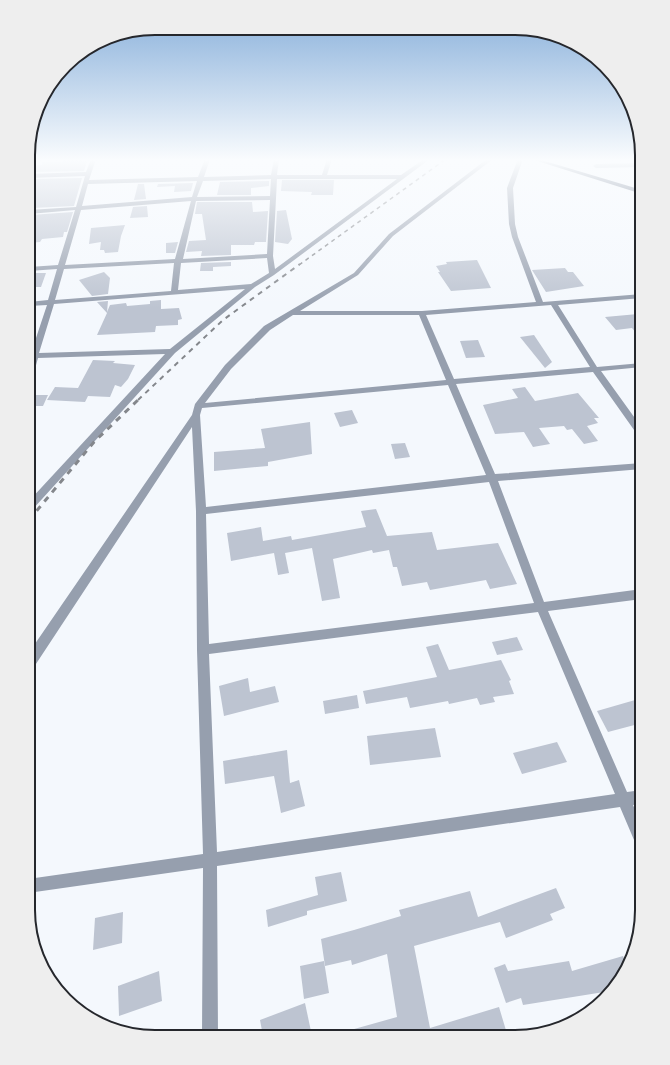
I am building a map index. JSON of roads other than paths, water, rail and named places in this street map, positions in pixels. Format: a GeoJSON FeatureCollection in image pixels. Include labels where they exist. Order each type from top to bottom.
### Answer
{"type":"FeatureCollection","features":[{"type":"Feature","properties":{"kind":"street"},"geometry":{"type":"LineString","coordinates":[[35,212],[69,209]]}},
{"type":"Feature","properties":{"kind":"street"},"geometry":{"type":"LineString","coordinates":[[35,353],[78,209]]}},
{"type":"Feature","properties":{"kind":"street"},"geometry":{"type":"LineString","coordinates":[[174,292],[178,260],[191,209]]}},
{"type":"Feature","properties":{"kind":"street"},"geometry":{"type":"LineString","coordinates":[[272,209],[270,256],[272,274]]}},
{"type":"Feature","properties":{"kind":"street"},"geometry":{"type":"LineString","coordinates":[[35,500],[172,351],[253,286],[272,274],[360,209]]}},
{"type":"Feature","properties":{"kind":"street"},"geometry":{"type":"LineString","coordinates":[[35,654],[228,367],[267,328],[356,274],[391,234],[424,209]]}},
{"type":"Feature","properties":{"kind":"street"},"geometry":{"type":"LineString","coordinates":[[511,209],[515,238],[540,303]]}},
{"type":"Feature","properties":{"kind":"street"},"geometry":{"type":"LineString","coordinates":[[35,269],[270,256]]}},
{"type":"Feature","properties":{"kind":"street"},"geometry":{"type":"LineString","coordinates":[[35,303],[253,286]]}},
{"type":"Feature","properties":{"kind":"street"},"geometry":{"type":"LineString","coordinates":[[290,313],[422,313],[635,297]]}},
{"type":"Feature","properties":{"kind":"street"},"geometry":{"type":"LineString","coordinates":[[554,303],[595,369],[635,425]]}},
{"type":"Feature","properties":{"kind":"street"},"geometry":{"type":"LineString","coordinates":[[422,313],[492,478],[541,607],[635,826]]}},
{"type":"Feature","properties":{"kind":"street"},"geometry":{"type":"LineString","coordinates":[[35,356],[172,351]]}},
{"type":"Feature","properties":{"kind":"street"},"geometry":{"type":"LineString","coordinates":[[197,411],[450,382],[635,366]]}},
{"type":"Feature","properties":{"kind":"street"},"geometry":{"type":"LineString","coordinates":[[197,411],[210,860],[210,1030]]}},
{"type":"Feature","properties":{"kind":"street"},"geometry":{"type":"LineString","coordinates":[[201,511],[492,478],[635,467]]}},
{"type":"Feature","properties":{"kind":"street"},"geometry":{"type":"LineString","coordinates":[[203,650],[635,595]]}},
{"type":"Feature","properties":{"kind":"street"},"geometry":{"type":"LineString","coordinates":[[35,885],[635,798]]}},
{"type":"Feature","properties":{"kind":"railway"},"geometry":{"type":"LineString","coordinates":[[299,265],[377,209]]}},
{"type":"Feature","properties":{"kind":"railway"},"geometry":{"type":"LineString","coordinates":[[138,400],[223,320],[300,264]]}},
{"type":"Feature","properties":{"kind":"railway"},"geometry":{"type":"LineString","coordinates":[[35,513],[94,442],[139,399]]}}]}
